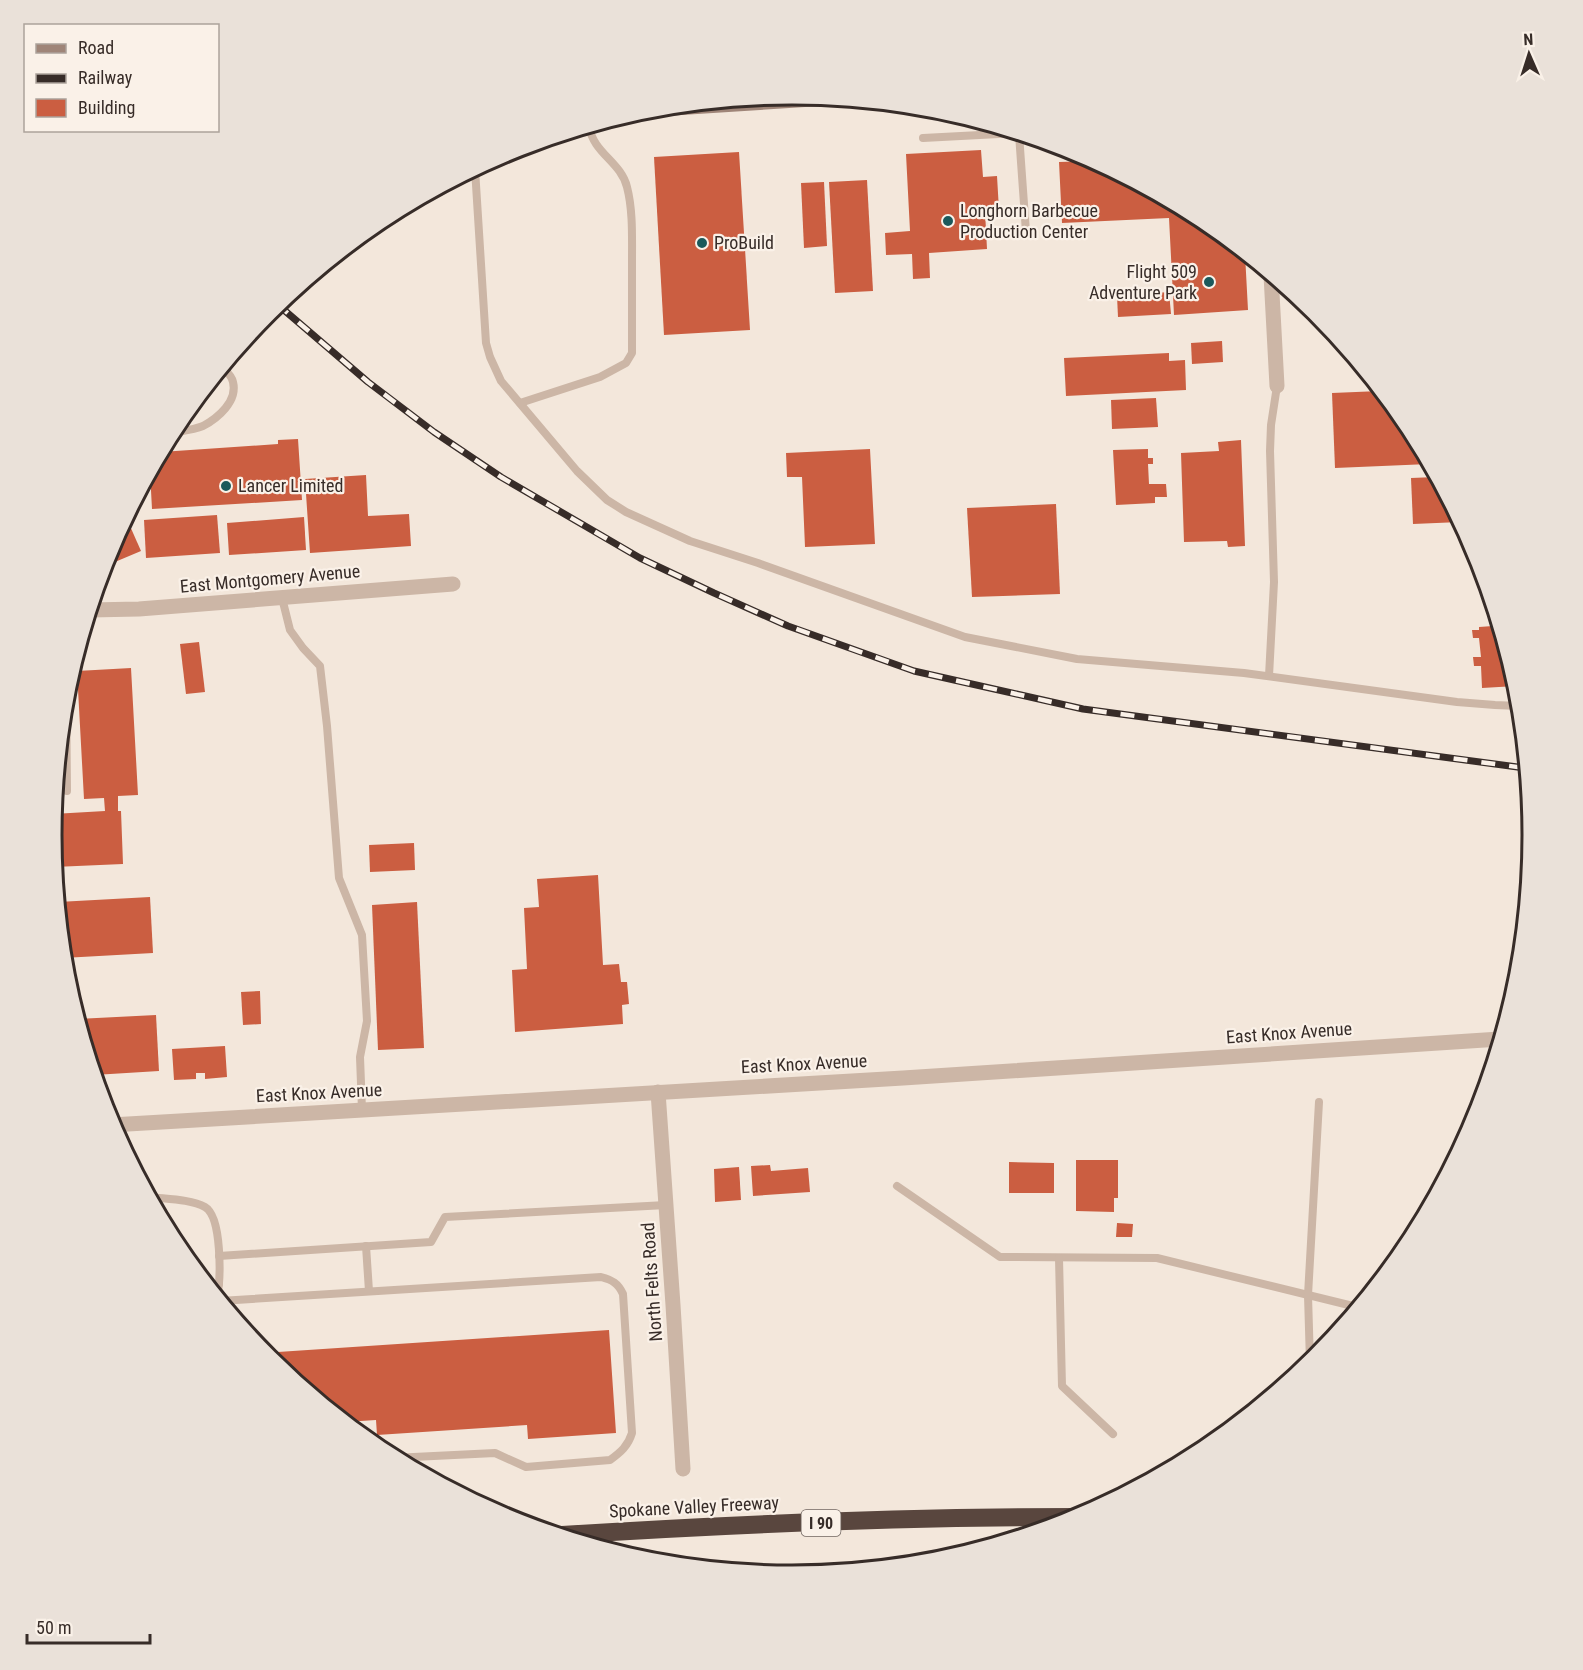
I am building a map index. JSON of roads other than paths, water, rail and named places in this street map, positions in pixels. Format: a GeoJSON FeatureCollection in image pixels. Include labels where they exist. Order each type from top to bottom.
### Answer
{"type":"FeatureCollection","features":[{"type":"Feature","properties":{"kind":"highway","name":"Spokane Valley Freeway"},"geometry":{"type":"LineString","coordinates":[[582,1534],[811,1523],[1048,1518]]}},
{"type":"Feature","properties":{"kind":"street"},"geometry":{"type":"LineString","coordinates":[[1272,285],[1277,386]]}},
{"type":"Feature","properties":{"kind":"street","name":"East Montgomery Avenue"},"geometry":{"type":"LineString","coordinates":[[97,610],[139,609],[453,584]]}},
{"type":"Feature","properties":{"kind":"street","name":"East Knox Avenue"},"geometry":{"type":"LineString","coordinates":[[122,1124],[903,1078],[1492,1040]]}},
{"type":"Feature","properties":{"kind":"street","name":"North Felts Road"},"geometry":{"type":"LineString","coordinates":[[658,1092],[683,1469]]}},
{"type":"Feature","properties":{"kind":"lane"},"geometry":{"type":"LineString","coordinates":[[520,403],[600,377],[626,363],[632,353],[632,237],[627,187],[624,177],[594,142],[591,134]]}},
{"type":"Feature","properties":{"kind":"lane"},"geometry":{"type":"LineString","coordinates":[[923,138],[996,135]]}},
{"type":"Feature","properties":{"kind":"lane"},"geometry":{"type":"LineString","coordinates":[[1019,142],[1026,232]]}},
{"type":"Feature","properties":{"kind":"lane"},"geometry":{"type":"LineString","coordinates":[[476,177],[486,343],[490,357],[501,381],[577,471],[607,500],[626,512],[690,541],[965,637],[1077,659],[1244,672],[1457,702],[1509,705]]}},
{"type":"Feature","properties":{"kind":"lane"},"geometry":{"type":"LineString","coordinates":[[184,430],[202,426],[228,406],[233,394],[233,382],[228,372]]}},
{"type":"Feature","properties":{"kind":"lane"},"geometry":{"type":"LineString","coordinates":[[1269,676],[1274,582],[1270,451],[1277,386]]}},
{"type":"Feature","properties":{"kind":"lane"},"geometry":{"type":"LineString","coordinates":[[282,598],[290,630],[320,666],[339,878],[362,935],[367,1021],[360,1057],[362,1110]]}},
{"type":"Feature","properties":{"kind":"lane"},"geometry":{"type":"LineString","coordinates":[[67,753],[67,791]]}},
{"type":"Feature","properties":{"kind":"lane"},"geometry":{"type":"LineString","coordinates":[[1310,1349],[1308,1295],[1319,1102]]}},
{"type":"Feature","properties":{"kind":"lane"},"geometry":{"type":"LineString","coordinates":[[897,1186],[1000,1257],[1156,1258],[1349,1305]]}},
{"type":"Feature","properties":{"kind":"lane"},"geometry":{"type":"LineString","coordinates":[[158,1198],[193,1202],[205,1206],[212,1212],[216,1223],[219,1284]]}},
{"type":"Feature","properties":{"kind":"lane"},"geometry":{"type":"LineString","coordinates":[[219,1256],[431,1242],[445,1217],[666,1205]]}},
{"type":"Feature","properties":{"kind":"lane"},"geometry":{"type":"LineString","coordinates":[[366,1246],[369,1291]]}},
{"type":"Feature","properties":{"kind":"lane"},"geometry":{"type":"LineString","coordinates":[[1059,1258],[1062,1386],[1113,1434]]}},
{"type":"Feature","properties":{"kind":"lane"},"geometry":{"type":"LineString","coordinates":[[230,1300],[601,1277],[619,1286],[623,1294],[632,1433],[628,1445],[621,1452],[610,1460],[526,1467],[495,1452],[410,1457]]}},
{"type":"Feature","properties":{"kind":"railway"},"geometry":{"type":"LineString","coordinates":[[284,310],[368,382],[434,432],[501,477],[640,558],[788,626],[914,671],[1083,709],[1518,767]]}},
{"type":"Feature","properties":{"kind":"place","name":"Longhorn Barbecue Production Center"},"geometry":{"type":"Point","coordinates":[948,221]}},
{"type":"Feature","properties":{"kind":"place","name":"ProBuild"},"geometry":{"type":"Point","coordinates":[702,243]}},
{"type":"Feature","properties":{"kind":"place","name":"Flight 509 Adventure Park"},"geometry":{"type":"Point","coordinates":[1209,282]}},
{"type":"Feature","properties":{"kind":"place","name":"Lancer Limited"},"geometry":{"type":"Point","coordinates":[226,486]}}]}
